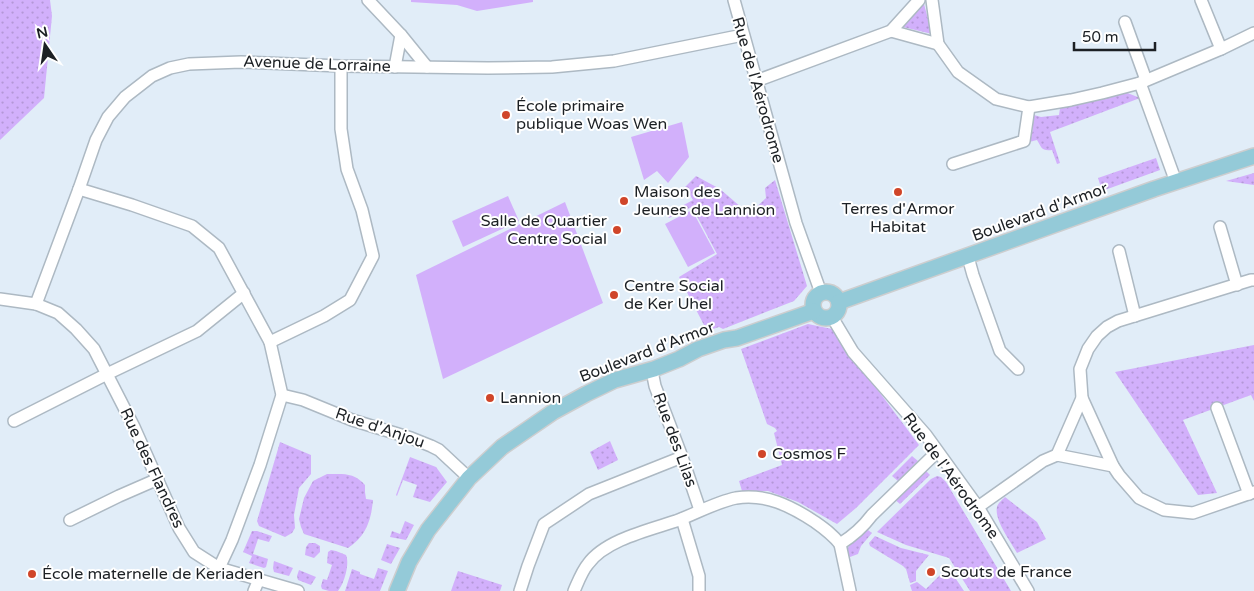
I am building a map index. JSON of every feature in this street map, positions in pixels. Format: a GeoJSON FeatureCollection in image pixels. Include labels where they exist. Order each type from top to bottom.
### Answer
{"type":"FeatureCollection","features":[{"type":"Feature","properties":{"kind":"main road","name":"Boulevard d'Armor"},"geometry":{"type":"LineString","coordinates":[[839,302],[1254,156]]}},
{"type":"Feature","properties":{"kind":"main road"},"geometry":{"type":"LineString","coordinates":[[821,293],[834,295],[839,302],[838,311],[832,317],[824,318],[814,311],[815,298],[821,293]]}},
{"type":"Feature","properties":{"kind":"main road","name":"Boulevard d'Armor"},"geometry":{"type":"LineString","coordinates":[[397,591],[409,562],[428,530],[469,478],[502,446],[534,424],[586,394],[616,380],[654,369],[698,349],[724,340],[737,338],[814,311]]}},
{"type":"Feature","properties":{"kind":"street"},"geometry":{"type":"LineString","coordinates":[[368,0],[401,35],[427,67]]}},
{"type":"Feature","properties":{"kind":"street","name":"Rue de l'Aérodrome"},"geometry":{"type":"LineString","coordinates":[[734,0],[796,223],[821,293]]}},
{"type":"Feature","properties":{"kind":"street"},"geometry":{"type":"LineString","coordinates":[[756,81],[891,31],[919,0]]}},
{"type":"Feature","properties":{"kind":"street"},"geometry":{"type":"LineString","coordinates":[[932,0],[938,44],[958,72],[996,99],[1029,107],[1102,93],[1143,81],[1221,49],[1254,33]]}},
{"type":"Feature","properties":{"kind":"street"},"geometry":{"type":"LineString","coordinates":[[1202,0],[1221,49]]}},
{"type":"Feature","properties":{"kind":"street"},"geometry":{"type":"LineString","coordinates":[[1125,22],[1176,182]]}},
{"type":"Feature","properties":{"kind":"street"},"geometry":{"type":"LineString","coordinates":[[891,31],[938,44]]}},
{"type":"Feature","properties":{"kind":"street"},"geometry":{"type":"LineString","coordinates":[[395,67],[401,35]]}},
{"type":"Feature","properties":{"kind":"street","name":"Avenue de Lorraine"},"geometry":{"type":"LineString","coordinates":[[36,304],[96,140],[108,117],[125,97],[152,76],[170,68],[189,64],[242,62],[395,67],[552,67],[614,61],[743,35]]}},
{"type":"Feature","properties":{"kind":"street"},"geometry":{"type":"LineString","coordinates":[[270,342],[324,316],[350,300],[373,256],[362,210],[347,169],[341,129],[341,66]]}},
{"type":"Feature","properties":{"kind":"street"},"geometry":{"type":"LineString","coordinates":[[953,164],[1024,141],[1029,107]]}},
{"type":"Feature","properties":{"kind":"street"},"geometry":{"type":"LineString","coordinates":[[79,189],[192,226],[219,248],[270,342],[282,395],[260,466],[232,540],[219,568]]}},
{"type":"Feature","properties":{"kind":"street"},"geometry":{"type":"LineString","coordinates":[[1220,227],[1237,285]]}},
{"type":"Feature","properties":{"kind":"street"},"geometry":{"type":"LineString","coordinates":[[1119,251],[1135,316]]}},
{"type":"Feature","properties":{"kind":"street"},"geometry":{"type":"LineString","coordinates":[[968,257],[1000,351],[1018,369]]}},
{"type":"Feature","properties":{"kind":"street"},"geometry":{"type":"LineString","coordinates":[[1218,408],[1251,493],[1193,513],[1164,510],[1139,498],[1113,466],[1082,398],[1080,369],[1097,336],[1107,327],[1118,321],[1254,280]]}},
{"type":"Feature","properties":{"kind":"street"},"geometry":{"type":"LineString","coordinates":[[14,421],[197,331],[244,292]]}},
{"type":"Feature","properties":{"kind":"street","name":"Rue des Flandres"},"geometry":{"type":"LineString","coordinates":[[0,299],[36,304],[58,313],[94,349],[134,427],[179,528],[194,552],[219,568],[298,591]]}},
{"type":"Feature","properties":{"kind":"street","name":"Rue de l'Aérodrome"},"geometry":{"type":"LineString","coordinates":[[832,317],[852,352],[926,435],[978,507],[1028,591]]}},
{"type":"Feature","properties":{"kind":"street","name":"Rue des Lilas"},"geometry":{"type":"LineString","coordinates":[[654,369],[655,386],[700,510]]}},
{"type":"Feature","properties":{"kind":"street","name":"Rue d'Anjou"},"geometry":{"type":"LineString","coordinates":[[282,395],[303,400],[352,420],[432,446],[439,450],[469,478]]}},
{"type":"Feature","properties":{"kind":"street"},"geometry":{"type":"LineString","coordinates":[[1057,455],[1082,398]]}},
{"type":"Feature","properties":{"kind":"street"},"geometry":{"type":"LineString","coordinates":[[840,544],[866,523],[938,452]]}},
{"type":"Feature","properties":{"kind":"street"},"geometry":{"type":"LineString","coordinates":[[978,507],[1043,461],[1057,455],[1113,466]]}},
{"type":"Feature","properties":{"kind":"street"},"geometry":{"type":"LineString","coordinates":[[520,591],[544,524],[589,494],[682,457]]}},
{"type":"Feature","properties":{"kind":"street"},"geometry":{"type":"LineString","coordinates":[[70,520],[158,479]]}},
{"type":"Feature","properties":{"kind":"street"},"geometry":{"type":"LineString","coordinates":[[574,591],[587,564],[603,549],[700,510],[736,498],[755,497],[797,509],[832,534],[840,544],[850,591]]}},
{"type":"Feature","properties":{"kind":"street"},"geometry":{"type":"LineString","coordinates":[[682,518],[699,576],[699,591]]}},
{"type":"Feature","properties":{"kind":"street"},"geometry":{"type":"LineString","coordinates":[[254,591],[259,579]]}},
{"type":"Feature","properties":{"kind":"shaded area"},"geometry":{"type":"Polygon","coordinates":[[[0,0],[50,0],[52,16],[44,98],[0,140],[0,0]]]}},
{"type":"Feature","properties":{"kind":"shaded area"},"geometry":{"type":"Polygon","coordinates":[[[411,0],[533,0],[533,2],[477,11],[457,5],[411,2],[411,0]]]}},
{"type":"Feature","properties":{"kind":"shaded area"},"geometry":{"type":"Polygon","coordinates":[[[924,4],[932,34],[899,26],[924,4]]]}},
{"type":"Feature","properties":{"kind":"shaded area"},"geometry":{"type":"Polygon","coordinates":[[[1125,92],[1140,98],[1050,132],[1060,163],[1057,164],[1052,150],[1041,147],[1037,140],[1029,142],[1034,115],[1041,117],[1059,115],[1060,108],[1125,92]]]}},
{"type":"Feature","properties":{"kind":"shaded area"},"geometry":{"type":"Polygon","coordinates":[[[682,122],[689,157],[668,183],[657,171],[644,180],[631,137],[682,122]]]}},
{"type":"Feature","properties":{"kind":"shaded area"},"geometry":{"type":"Polygon","coordinates":[[[1156,158],[1160,170],[1102,191],[1098,178],[1156,158]]]}},
{"type":"Feature","properties":{"kind":"shaded area"},"geometry":{"type":"Polygon","coordinates":[[[1254,173],[1254,185],[1226,181],[1254,173]]]}},
{"type":"Feature","properties":{"kind":"shaded area"},"geometry":{"type":"Polygon","coordinates":[[[696,176],[720,189],[749,214],[766,198],[765,188],[775,180],[807,286],[794,301],[723,329],[719,327],[713,329],[705,327],[679,277],[717,254],[692,207],[669,218],[667,214],[693,200],[685,187],[696,176]]]}},
{"type":"Feature","properties":{"kind":"shaded area"},"geometry":{"type":"Polygon","coordinates":[[[508,196],[519,221],[463,247],[452,221],[508,196]]]}},
{"type":"Feature","properties":{"kind":"shaded area"},"geometry":{"type":"Polygon","coordinates":[[[565,202],[603,303],[443,379],[416,275],[565,202]]]}},
{"type":"Feature","properties":{"kind":"shaded area"},"geometry":{"type":"Polygon","coordinates":[[[692,210],[715,253],[688,267],[665,224],[692,210]]]}},
{"type":"Feature","properties":{"kind":"shaded area"},"geometry":{"type":"Polygon","coordinates":[[[808,324],[832,329],[919,445],[856,508],[837,524],[798,502],[768,491],[742,491],[739,481],[782,465],[774,433],[777,431],[767,424],[741,349],[808,324]]]}},
{"type":"Feature","properties":{"kind":"shaded area"},"geometry":{"type":"Polygon","coordinates":[[[1254,345],[1254,401],[1251,395],[1183,420],[1217,493],[1198,495],[1115,372],[1254,345]]]}},
{"type":"Feature","properties":{"kind":"shaded area"},"geometry":{"type":"Polygon","coordinates":[[[610,441],[618,460],[598,470],[590,452],[610,441]]]}},
{"type":"Feature","properties":{"kind":"shaded area"},"geometry":{"type":"Polygon","coordinates":[[[280,442],[311,455],[311,474],[299,488],[294,515],[295,528],[292,533],[285,537],[259,526],[257,521],[280,442]]]}},
{"type":"Feature","properties":{"kind":"shaded area"},"geometry":{"type":"Polygon","coordinates":[[[912,456],[918,461],[898,481],[892,476],[912,456]]]}},
{"type":"Feature","properties":{"kind":"shaded area"},"geometry":{"type":"Polygon","coordinates":[[[410,457],[436,467],[447,482],[430,502],[413,497],[417,485],[403,480],[396,495],[410,457]]]}},
{"type":"Feature","properties":{"kind":"shaded area"},"geometry":{"type":"Polygon","coordinates":[[[924,469],[930,475],[900,504],[894,499],[924,469]]]}},
{"type":"Feature","properties":{"kind":"shaded area"},"geometry":{"type":"Polygon","coordinates":[[[327,474],[348,475],[357,478],[365,485],[366,499],[373,500],[367,527],[348,548],[304,534],[301,527],[299,519],[304,498],[313,481],[327,474]]]}},
{"type":"Feature","properties":{"kind":"shaded area"},"geometry":{"type":"Polygon","coordinates":[[[937,476],[946,482],[1011,591],[970,591],[949,558],[906,545],[877,532],[931,479],[937,476]]]}},
{"type":"Feature","properties":{"kind":"shaded area"},"geometry":{"type":"Polygon","coordinates":[[[1005,497],[1037,522],[1046,539],[1017,553],[998,518],[998,504],[1005,497]]]}},
{"type":"Feature","properties":{"kind":"shaded area"},"geometry":{"type":"Polygon","coordinates":[[[405,521],[414,525],[406,540],[390,537],[392,531],[400,534],[405,521]]]}},
{"type":"Feature","properties":{"kind":"shaded area"},"geometry":{"type":"Polygon","coordinates":[[[868,530],[872,533],[861,546],[858,554],[850,557],[847,556],[846,553],[849,546],[868,530]]]}},
{"type":"Feature","properties":{"kind":"shaded area"},"geometry":{"type":"Polygon","coordinates":[[[252,531],[272,536],[269,542],[258,539],[253,554],[268,559],[264,568],[249,563],[252,556],[243,552],[252,531]]]}},
{"type":"Feature","properties":{"kind":"shaded area"},"geometry":{"type":"Polygon","coordinates":[[[875,536],[901,548],[929,555],[916,571],[916,581],[910,583],[906,569],[903,566],[870,546],[869,543],[875,536]]]}},
{"type":"Feature","properties":{"kind":"shaded area"},"geometry":{"type":"Polygon","coordinates":[[[309,543],[315,543],[320,546],[320,552],[314,558],[305,555],[306,547],[309,543]]]}},
{"type":"Feature","properties":{"kind":"shaded area"},"geometry":{"type":"Polygon","coordinates":[[[387,544],[400,548],[391,564],[381,560],[387,544]]]}},
{"type":"Feature","properties":{"kind":"shaded area"},"geometry":{"type":"Polygon","coordinates":[[[331,550],[346,555],[347,559],[346,574],[338,591],[322,589],[321,586],[323,579],[327,580],[332,565],[327,563],[328,552],[331,550]]]}},
{"type":"Feature","properties":{"kind":"shaded area"},"geometry":{"type":"Polygon","coordinates":[[[274,561],[293,568],[289,576],[274,572],[274,561]]]}},
{"type":"Feature","properties":{"kind":"shaded area"},"geometry":{"type":"Polygon","coordinates":[[[948,567],[964,591],[912,591],[910,585],[917,582],[926,589],[948,567]]]}},
{"type":"Feature","properties":{"kind":"shaded area"},"geometry":{"type":"Polygon","coordinates":[[[378,568],[388,571],[380,591],[345,591],[352,569],[374,579],[378,568]]]}},
{"type":"Feature","properties":{"kind":"shaded area"},"geometry":{"type":"Polygon","coordinates":[[[299,570],[316,577],[311,585],[298,580],[299,570]]]}},
{"type":"Feature","properties":{"kind":"shaded area"},"geometry":{"type":"Polygon","coordinates":[[[458,571],[502,585],[500,591],[451,591],[458,571]]]}},
{"type":"Feature","properties":{"kind":"place","name":"École primaire publique Woas Wen"},"geometry":{"type":"Point","coordinates":[506,115]}},
{"type":"Feature","properties":{"kind":"place","name":"Terres d'Armor Habitat"},"geometry":{"type":"Point","coordinates":[898,192]}},
{"type":"Feature","properties":{"kind":"place","name":"Maison des Jeunes de Lannion"},"geometry":{"type":"Point","coordinates":[624,201]}},
{"type":"Feature","properties":{"kind":"place","name":"Salle de Quartier Centre Social"},"geometry":{"type":"Point","coordinates":[617,230]}},
{"type":"Feature","properties":{"kind":"place","name":"Centre Social de Ker Uhel"},"geometry":{"type":"Point","coordinates":[614,295]}},
{"type":"Feature","properties":{"kind":"place","name":"Lannion"},"geometry":{"type":"Point","coordinates":[490,398]}},
{"type":"Feature","properties":{"kind":"place","name":"Cosmos F"},"geometry":{"type":"Point","coordinates":[762,454]}},
{"type":"Feature","properties":{"kind":"place","name":"Scouts de France"},"geometry":{"type":"Point","coordinates":[931,572]}},
{"type":"Feature","properties":{"kind":"place","name":"École maternelle de Keriaden"},"geometry":{"type":"Point","coordinates":[32,574]}}]}
